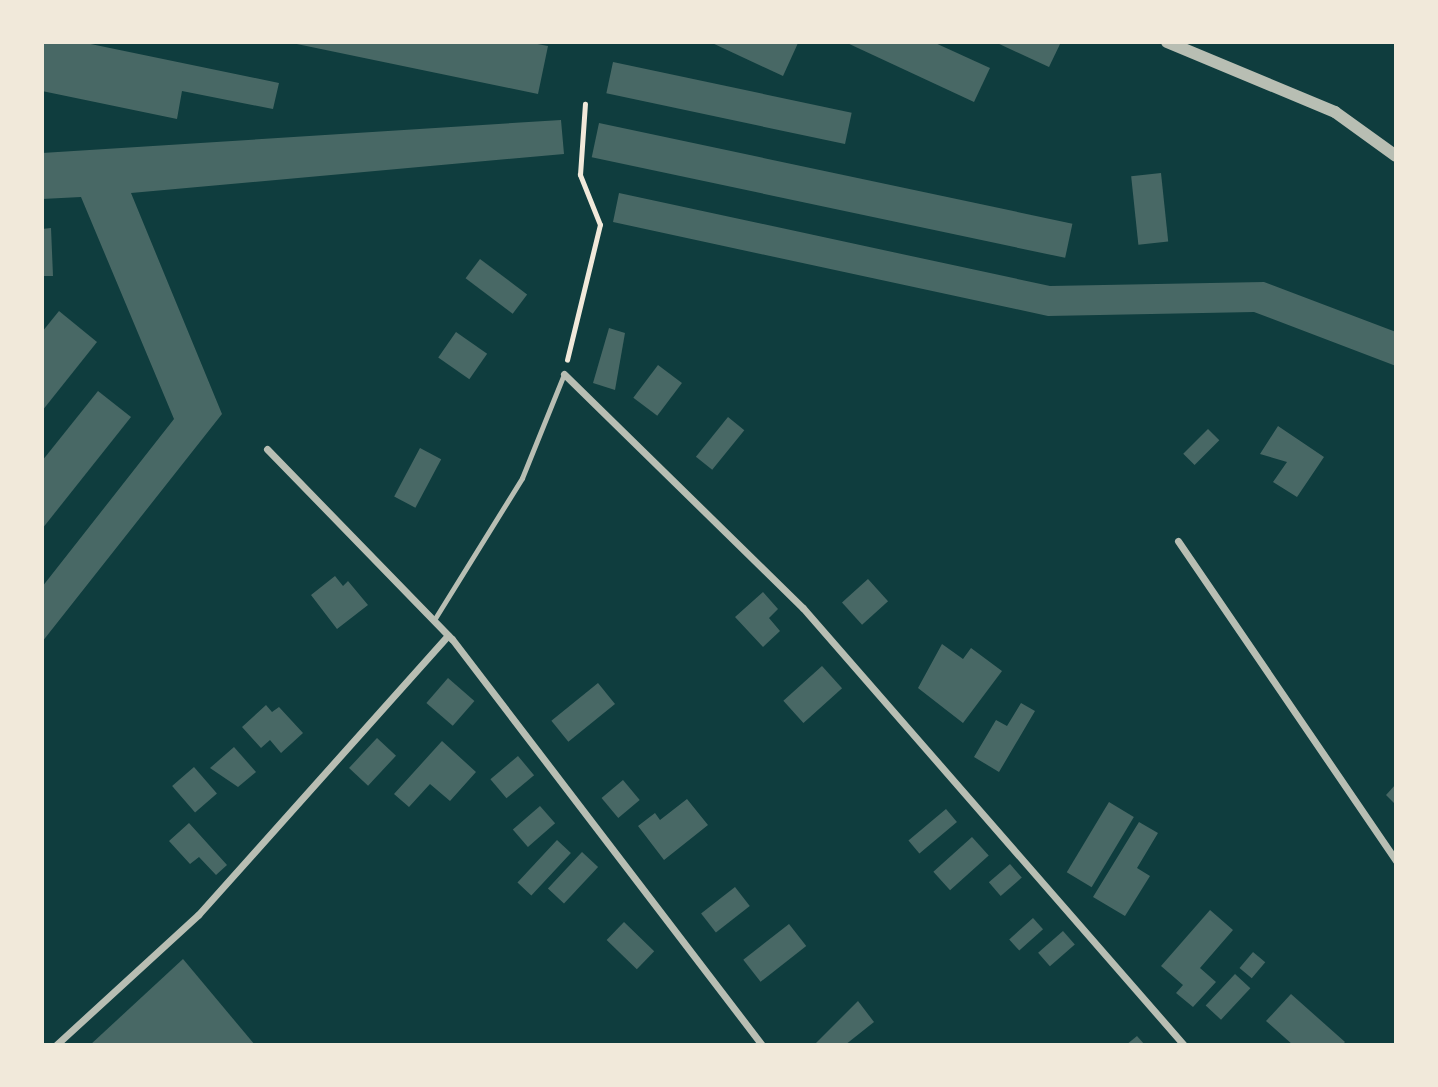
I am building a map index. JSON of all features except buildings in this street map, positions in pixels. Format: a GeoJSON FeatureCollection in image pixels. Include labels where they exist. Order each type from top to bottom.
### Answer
{"type":"FeatureCollection","features":[{"type":"Feature","properties":{"kind":"street"},"geometry":{"type":"LineString","coordinates":[[1167,42],[1335,112],[1396,156]]}},
{"type":"Feature","properties":{"kind":"street"},"geometry":{"type":"LineString","coordinates":[[564,374],[803,608],[1184,1045]]}},
{"type":"Feature","properties":{"kind":"street"},"geometry":{"type":"LineString","coordinates":[[267,449],[448,635],[762,1045]]}},
{"type":"Feature","properties":{"kind":"street"},"geometry":{"type":"LineString","coordinates":[[1178,541],[1396,861]]}},
{"type":"Feature","properties":{"kind":"street"},"geometry":{"type":"LineString","coordinates":[[56,1045],[198,915],[448,635]]}},
{"type":"Feature","properties":{"kind":"lane"},"geometry":{"type":"LineString","coordinates":[[434,620],[523,478],[564,374]]}},
{"type":"Feature","properties":{"kind":"path"},"geometry":{"type":"LineString","coordinates":[[564,374],[600,225],[580,175],[585,104]]}}]}
